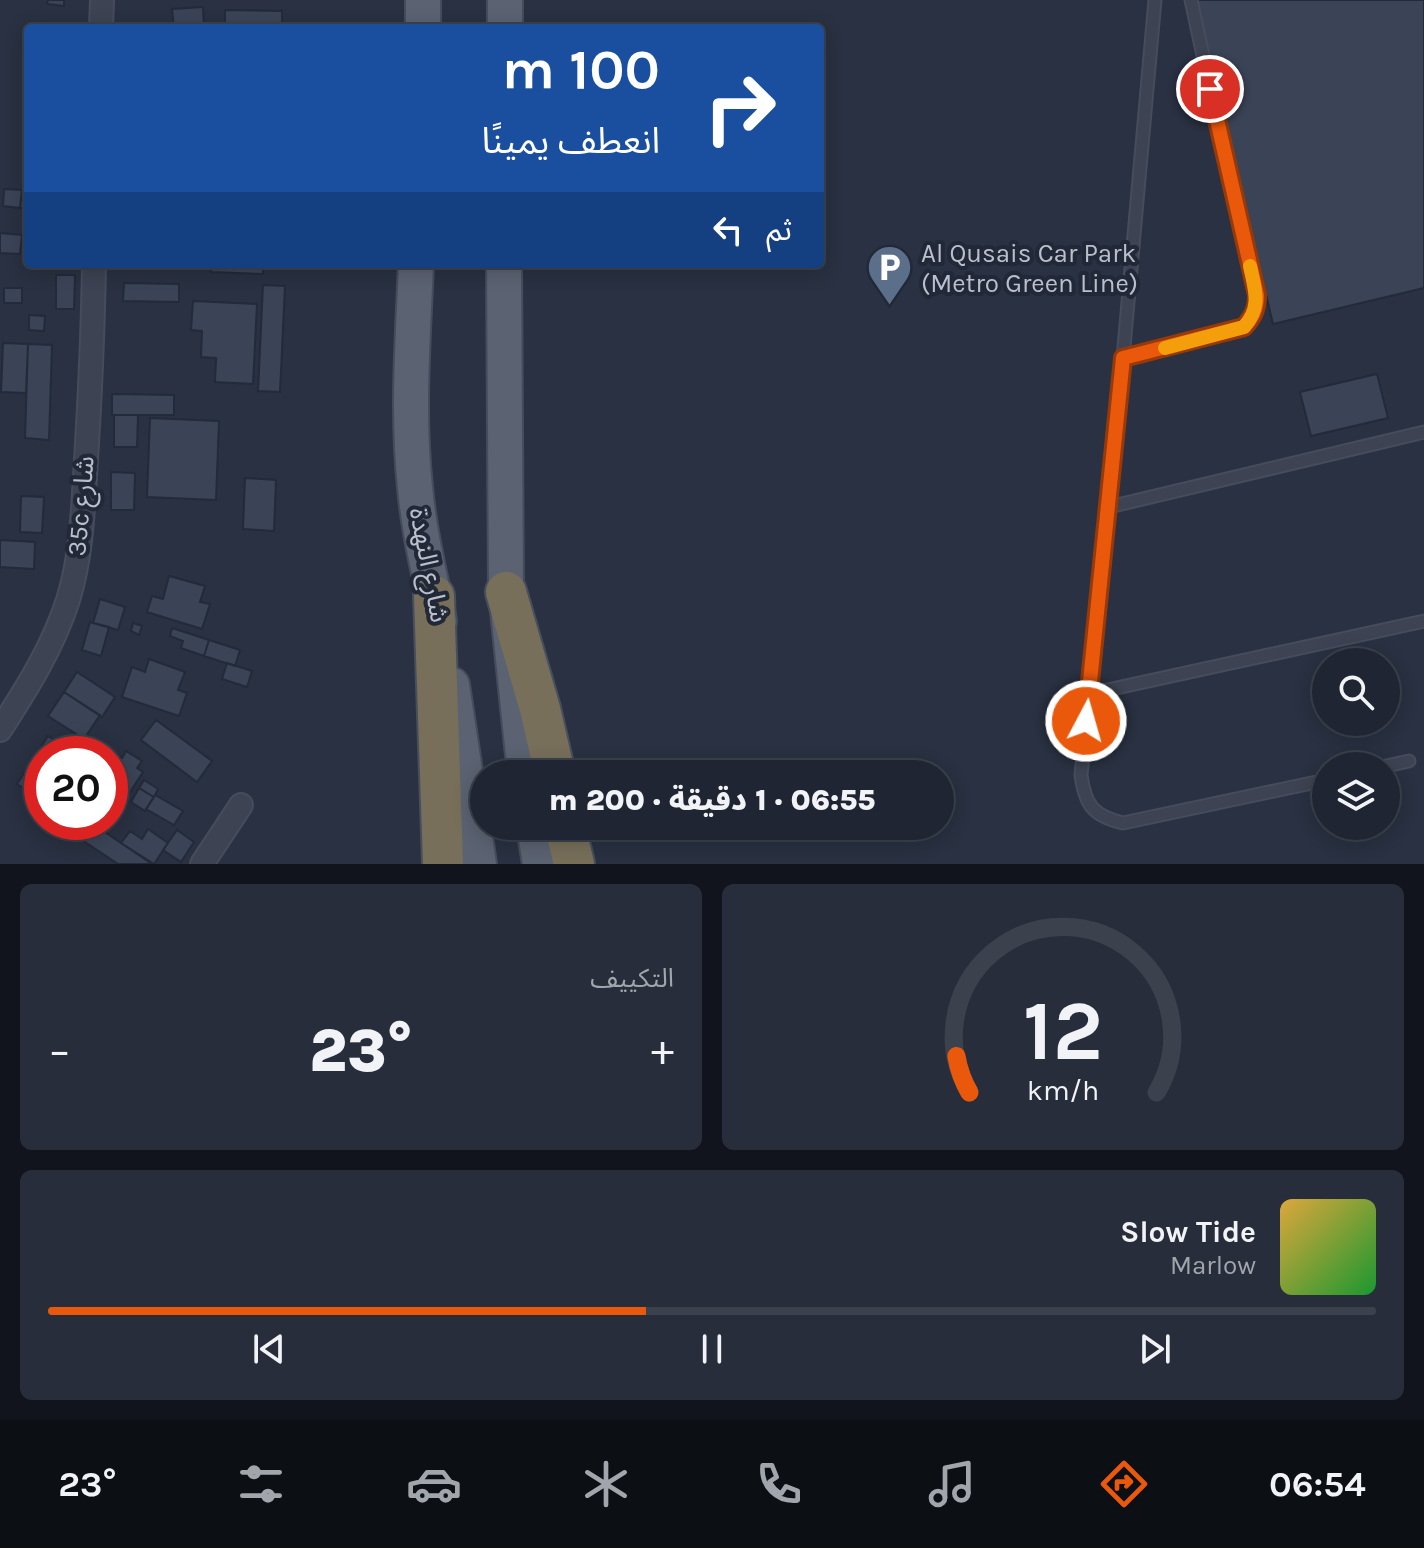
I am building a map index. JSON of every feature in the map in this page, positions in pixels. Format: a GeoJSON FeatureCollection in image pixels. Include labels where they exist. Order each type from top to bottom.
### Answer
{"type":"FeatureCollection","features":[{"type":"Feature","properties":{"kind":"highway"},"geometry":{"type":"LineString","coordinates":[[506,592],[552,760]]}},
{"type":"Feature","properties":{"kind":"highway"},"geometry":{"type":"LineString","coordinates":[[434,596],[443,864]]}},
{"type":"Feature","properties":{"kind":"highway"},"geometry":{"type":"LineString","coordinates":[[568,840],[574,864]]}},
{"type":"Feature","properties":{"kind":"main road"},"geometry":{"type":"LineString","coordinates":[[423,0],[423,24]]}},
{"type":"Feature","properties":{"kind":"main road"},"geometry":{"type":"LineString","coordinates":[[505,0],[505,24]]}},
{"type":"Feature","properties":{"kind":"main road","name":"شارع النهدة"},"geometry":{"type":"LineString","coordinates":[[416,268],[411,431],[421,538],[454,697],[479,864]]}},
{"type":"Feature","properties":{"kind":"main road"},"geometry":{"type":"LineString","coordinates":[[504,268],[506,592],[524,760]]}},
{"type":"Feature","properties":{"kind":"main road"},"geometry":{"type":"LineString","coordinates":[[536,840],[540,864]]}},
{"type":"Feature","properties":{"kind":"street"},"geometry":{"type":"LineString","coordinates":[[101,24],[102,0]]}},
{"type":"Feature","properties":{"kind":"street","name":"35c شارع"},"geometry":{"type":"LineString","coordinates":[[0,730],[53,639],[69,598],[78,554],[87,436],[94,268]]}},
{"type":"Feature","properties":{"kind":"street"},"geometry":{"type":"LineString","coordinates":[[202,864],[241,805]]}},
{"type":"Feature","properties":{"kind":"lane"},"geometry":{"type":"LineString","coordinates":[[1155,0],[1089,694],[1082,784],[1084,794],[1093,810],[1105,819],[1123,823],[1312,783]]}},
{"type":"Feature","properties":{"kind":"lane"},"geometry":{"type":"LineString","coordinates":[[1123,358],[1244,327],[1257,306],[1191,0]]}},
{"type":"Feature","properties":{"kind":"lane"},"geometry":{"type":"LineString","coordinates":[[1109,507],[1424,432]]}},
{"type":"Feature","properties":{"kind":"lane"},"geometry":{"type":"LineString","coordinates":[[1089,694],[1424,621]]}},
{"type":"Feature","properties":{"kind":"lane"},"geometry":{"type":"LineString","coordinates":[[1400,763],[1409,761]]}},
{"type":"Feature","properties":{"kind":"building"},"geometry":{"type":"Polygon","coordinates":[[[48,0],[64,0],[64,6],[47,4],[48,0]]]}},
{"type":"Feature","properties":{"kind":"building"},"geometry":{"type":"Polygon","coordinates":[[[1196,0],[1424,0],[1424,288],[1273,324],[1196,0]]]}},
{"type":"Feature","properties":{"kind":"building"},"geometry":{"type":"Polygon","coordinates":[[[203,7],[204,24],[174,24],[172,9],[203,7]]]}},
{"type":"Feature","properties":{"kind":"building"},"geometry":{"type":"Polygon","coordinates":[[[225,10],[282,11],[282,24],[225,24],[225,10]]]}},
{"type":"Feature","properties":{"kind":"building"},"geometry":{"type":"Polygon","coordinates":[[[4,189],[22,190],[20,208],[3,206],[4,189]]]}},
{"type":"Feature","properties":{"kind":"building"},"geometry":{"type":"Polygon","coordinates":[[[22,190],[24,190],[24,208],[20,208],[22,190]]]}},
{"type":"Feature","properties":{"kind":"building"},"geometry":{"type":"Polygon","coordinates":[[[0,233],[22,235],[20,254],[0,253],[0,233]]]}},
{"type":"Feature","properties":{"kind":"building"},"geometry":{"type":"Polygon","coordinates":[[[211,268],[263,268],[263,274],[211,272],[211,268]]]}},
{"type":"Feature","properties":{"kind":"building"},"geometry":{"type":"Polygon","coordinates":[[[56,275],[75,275],[74,309],[56,309],[56,275]]]}},
{"type":"Feature","properties":{"kind":"building"},"geometry":{"type":"Polygon","coordinates":[[[124,283],[179,284],[179,302],[123,301],[124,283]]]}},
{"type":"Feature","properties":{"kind":"building"},"geometry":{"type":"Polygon","coordinates":[[[263,285],[285,286],[280,392],[258,391],[263,285]]]}},
{"type":"Feature","properties":{"kind":"building"},"geometry":{"type":"Polygon","coordinates":[[[4,288],[22,288],[22,303],[4,303],[4,288]]]}},
{"type":"Feature","properties":{"kind":"building"},"geometry":{"type":"Polygon","coordinates":[[[193,301],[257,304],[253,384],[215,382],[216,358],[201,357],[202,331],[191,330],[193,301]]]}},
{"type":"Feature","properties":{"kind":"building"},"geometry":{"type":"Polygon","coordinates":[[[29,315],[45,316],[44,331],[29,330],[29,315]]]}},
{"type":"Feature","properties":{"kind":"building"},"geometry":{"type":"Polygon","coordinates":[[[3,343],[28,344],[26,393],[1,392],[3,343]]]}},
{"type":"Feature","properties":{"kind":"building"},"geometry":{"type":"Polygon","coordinates":[[[28,344],[52,345],[49,440],[25,438],[28,344]]]}},
{"type":"Feature","properties":{"kind":"building"},"geometry":{"type":"Polygon","coordinates":[[[1377,374],[1388,418],[1311,436],[1300,392],[1377,374]]]}},
{"type":"Feature","properties":{"kind":"building"},"geometry":{"type":"Polygon","coordinates":[[[112,394],[174,395],[174,415],[112,415],[112,394]]]}},
{"type":"Feature","properties":{"kind":"building"},"geometry":{"type":"Polygon","coordinates":[[[114,415],[138,415],[137,447],[114,447],[114,415]]]}},
{"type":"Feature","properties":{"kind":"building"},"geometry":{"type":"Polygon","coordinates":[[[150,418],[219,421],[216,500],[147,497],[150,418]]]}},
{"type":"Feature","properties":{"kind":"building"},"geometry":{"type":"Polygon","coordinates":[[[111,472],[135,473],[134,510],[111,510],[111,472]]]}},
{"type":"Feature","properties":{"kind":"building"},"geometry":{"type":"Polygon","coordinates":[[[245,478],[276,480],[274,531],[243,529],[245,478]]]}},
{"type":"Feature","properties":{"kind":"building"},"geometry":{"type":"Polygon","coordinates":[[[21,496],[44,497],[42,533],[20,532],[21,496]]]}},
{"type":"Feature","properties":{"kind":"building"},"geometry":{"type":"Polygon","coordinates":[[[0,540],[35,542],[34,569],[0,567],[0,540]]]}},
{"type":"Feature","properties":{"kind":"building"},"geometry":{"type":"Polygon","coordinates":[[[169,576],[205,586],[200,602],[210,604],[202,629],[147,612],[152,596],[163,599],[169,576]]]}},
{"type":"Feature","properties":{"kind":"building"},"geometry":{"type":"Polygon","coordinates":[[[100,599],[125,607],[118,630],[93,623],[100,599]]]}},
{"type":"Feature","properties":{"kind":"building"},"geometry":{"type":"Polygon","coordinates":[[[90,622],[109,627],[101,656],[82,650],[90,622]]]}},
{"type":"Feature","properties":{"kind":"building"},"geometry":{"type":"Polygon","coordinates":[[[133,623],[142,626],[139,635],[131,631],[133,623]]]}},
{"type":"Feature","properties":{"kind":"building"},"geometry":{"type":"Polygon","coordinates":[[[172,628],[209,640],[204,656],[181,648],[183,641],[170,636],[172,628]]]}},
{"type":"Feature","properties":{"kind":"building"},"geometry":{"type":"Polygon","coordinates":[[[209,640],[240,650],[235,666],[204,656],[209,640]]]}},
{"type":"Feature","properties":{"kind":"building"},"geometry":{"type":"Polygon","coordinates":[[[149,659],[185,672],[178,690],[187,693],[179,716],[122,697],[132,667],[145,672],[149,659]]]}},
{"type":"Feature","properties":{"kind":"building"},"geometry":{"type":"Polygon","coordinates":[[[227,663],[252,671],[247,687],[222,679],[227,663]]]}},
{"type":"Feature","properties":{"kind":"building"},"geometry":{"type":"Polygon","coordinates":[[[77,672],[115,697],[102,717],[64,692],[77,672]]]}},
{"type":"Feature","properties":{"kind":"building"},"geometry":{"type":"Polygon","coordinates":[[[64,692],[100,715],[86,736],[79,736],[48,716],[64,692]]]}},
{"type":"Feature","properties":{"kind":"building"},"geometry":{"type":"Polygon","coordinates":[[[156,720],[212,761],[197,782],[141,740],[156,720]]]}},
{"type":"Feature","properties":{"kind":"building"},"geometry":{"type":"Polygon","coordinates":[[[128,752],[142,761],[137,768],[143,772],[128,795],[128,752]]]}},
{"type":"Feature","properties":{"kind":"building"},"geometry":{"type":"Polygon","coordinates":[[[24,774],[24,788],[17,784],[24,774]]]}},
{"type":"Feature","properties":{"kind":"building"},"geometry":{"type":"Polygon","coordinates":[[[144,780],[158,789],[154,797],[139,788],[144,780]]]}},
{"type":"Feature","properties":{"kind":"building"},"geometry":{"type":"Polygon","coordinates":[[[139,788],[154,797],[145,811],[131,802],[139,788]]]}},
{"type":"Feature","properties":{"kind":"building"},"geometry":{"type":"Polygon","coordinates":[[[155,795],[183,811],[174,825],[146,809],[155,795]]]}},
{"type":"Feature","properties":{"kind":"building"},"geometry":{"type":"Polygon","coordinates":[[[148,829],[168,843],[154,864],[121,843],[128,840],[130,831],[142,839],[148,829]]]}},
{"type":"Feature","properties":{"kind":"building"},"geometry":{"type":"Polygon","coordinates":[[[177,830],[194,842],[181,862],[163,850],[177,830]]]}},
{"type":"Feature","properties":{"kind":"building"},"geometry":{"type":"Polygon","coordinates":[[[82,840],[117,840],[152,864],[118,864],[82,840]]]}},
{"type":"Feature","properties":{"kind":"slow traffic"},"geometry":{"type":"LineString","coordinates":[[1165,348],[1244,327],[1257,306],[1250,266]]}},
{"type":"Feature","properties":{"kind":"place","name":"Al Qusais Car Park (Metro Green Line)"},"geometry":{"type":"Point","coordinates":[890,307]}},
{"type":"Feature","properties":{"kind":"route"},"geometry":{"type":"LineString","coordinates":[[1086,721],[1123,358],[1244,327],[1257,306],[1210,89]]}}]}
